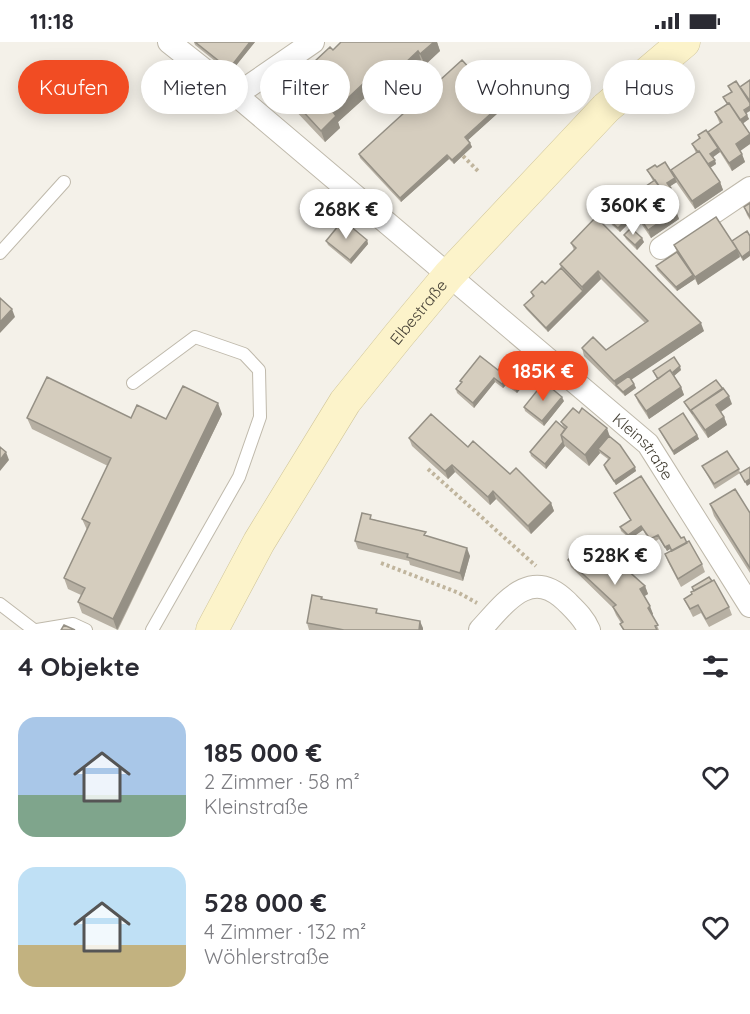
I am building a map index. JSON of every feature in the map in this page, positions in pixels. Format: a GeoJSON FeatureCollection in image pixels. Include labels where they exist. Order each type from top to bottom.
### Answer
{"type":"FeatureCollection","features":[{"type":"Feature","properties":{"kind":"main road","name":"Elbestraße"},"geometry":{"type":"LineString","coordinates":[[212,630],[259,542],[345,402],[449,275],[606,108],[684,42]]}},
{"type":"Feature","properties":{"kind":"street","name":"Kleinstraße"},"geometry":{"type":"LineString","coordinates":[[169,42],[192,60]]}},
{"type":"Feature","properties":{"kind":"street"},"geometry":{"type":"LineString","coordinates":[[248,87],[313,42]]}},
{"type":"Feature","properties":{"kind":"street","name":"Kleinstraße"},"geometry":{"type":"LineString","coordinates":[[248,105],[648,444],[750,606]]}},
{"type":"Feature","properties":{"kind":"street"},"geometry":{"type":"LineString","coordinates":[[661,248],[750,188]]}},
{"type":"Feature","properties":{"kind":"street"},"geometry":{"type":"LineString","coordinates":[[480,630],[507,601],[526,587],[542,586],[557,593],[585,620],[590,630]]}},
{"type":"Feature","properties":{"kind":"lane"},"geometry":{"type":"LineString","coordinates":[[0,253],[64,182]]}},
{"type":"Feature","properties":{"kind":"lane"},"geometry":{"type":"LineString","coordinates":[[133,383],[195,337],[244,354],[259,370],[260,417],[239,477],[152,630]]}},
{"type":"Feature","properties":{"kind":"lane"},"geometry":{"type":"LineString","coordinates":[[0,604],[36,630],[73,624],[86,630]]}},
{"type":"Feature","properties":{"kind":"path"},"geometry":{"type":"LineString","coordinates":[[462,156],[480,173]]}},
{"type":"Feature","properties":{"kind":"path"},"geometry":{"type":"LineString","coordinates":[[428,469],[540,570],[542,586]]}},
{"type":"Feature","properties":{"kind":"path"},"geometry":{"type":"LineString","coordinates":[[381,563],[459,593],[496,613]]}},
{"type":"Feature","properties":{"kind":"building"},"geometry":{"type":"Polygon","coordinates":[[[195,42],[250,42],[236,60],[218,60],[195,42]]]}},
{"type":"Feature","properties":{"kind":"building"},"geometry":{"type":"Polygon","coordinates":[[[341,42],[434,42],[420,54],[418,51],[408,60],[362,60],[362,85],[350,96],[350,60],[316,60],[330,47],[333,50],[341,42]]]}},
{"type":"Feature","properties":{"kind":"building"},"geometry":{"type":"Polygon","coordinates":[[[455,66],[455,114],[490,114],[465,137],[470,143],[461,152],[452,160],[447,155],[400,198],[359,154],[403,114],[443,114],[443,77],[455,66]]]}},
{"type":"Feature","properties":{"kind":"building"},"geometry":{"type":"Polygon","coordinates":[[[750,80],[750,101],[740,87],[750,80]]]}},
{"type":"Feature","properties":{"kind":"building"},"geometry":{"type":"Polygon","coordinates":[[[736,81],[750,103],[750,106],[744,110],[747,115],[740,120],[723,97],[732,92],[728,86],[736,81]]]}},
{"type":"Feature","properties":{"kind":"building"},"geometry":{"type":"Polygon","coordinates":[[[729,103],[750,134],[736,144],[742,154],[729,163],[708,132],[722,122],[715,112],[729,103]]]}},
{"type":"Feature","properties":{"kind":"building"},"geometry":{"type":"Polygon","coordinates":[[[305,114],[334,114],[336,116],[321,131],[305,114]]]}},
{"type":"Feature","properties":{"kind":"building"},"geometry":{"type":"Polygon","coordinates":[[[706,130],[718,148],[710,154],[715,160],[708,164],[692,144],[700,138],[698,135],[706,130]]]}},
{"type":"Feature","properties":{"kind":"building"},"geometry":{"type":"Polygon","coordinates":[[[699,151],[720,182],[692,201],[671,170],[699,151]]]}},
{"type":"Feature","properties":{"kind":"building"},"geometry":{"type":"Polygon","coordinates":[[[665,162],[675,178],[667,183],[671,188],[664,193],[647,170],[665,162]]]}},
{"type":"Feature","properties":{"kind":"building"},"geometry":{"type":"Polygon","coordinates":[[[655,180],[676,211],[648,230],[627,199],[655,180]]]}},
{"type":"Feature","properties":{"kind":"building"},"geometry":{"type":"Polygon","coordinates":[[[750,203],[750,217],[744,207],[750,203]]]}},
{"type":"Feature","properties":{"kind":"building"},"geometry":{"type":"Polygon","coordinates":[[[618,212],[626,220],[618,228],[610,221],[618,212]]]}},
{"type":"Feature","properties":{"kind":"building"},"geometry":{"type":"Polygon","coordinates":[[[596,217],[701,323],[614,381],[582,348],[593,337],[606,350],[648,321],[598,271],[582,287],[560,264],[576,248],[571,243],[596,217]]]}},
{"type":"Feature","properties":{"kind":"building"},"geometry":{"type":"Polygon","coordinates":[[[716,217],[737,249],[695,277],[674,245],[716,217]]]}},
{"type":"Feature","properties":{"kind":"building"},"geometry":{"type":"Polygon","coordinates":[[[343,220],[367,240],[350,260],[326,241],[343,220]]]}},
{"type":"Feature","properties":{"kind":"building"},"geometry":{"type":"Polygon","coordinates":[[[631,228],[642,238],[635,245],[624,235],[631,228]]]}},
{"type":"Feature","properties":{"kind":"building"},"geometry":{"type":"Polygon","coordinates":[[[747,231],[750,236],[750,251],[742,257],[732,241],[747,231]]]}},
{"type":"Feature","properties":{"kind":"building"},"geometry":{"type":"Polygon","coordinates":[[[677,252],[693,275],[676,287],[656,266],[677,252]]]}},
{"type":"Feature","properties":{"kind":"building"},"geometry":{"type":"Polygon","coordinates":[[[561,268],[583,291],[546,328],[524,305],[534,296],[531,292],[542,281],[545,284],[561,268]]]}},
{"type":"Feature","properties":{"kind":"building"},"geometry":{"type":"Polygon","coordinates":[[[0,298],[12,309],[0,322],[0,298]]]}},
{"type":"Feature","properties":{"kind":"building"},"geometry":{"type":"Polygon","coordinates":[[[511,355],[530,371],[515,389],[505,381],[502,384],[494,378],[473,403],[456,389],[480,356],[498,370],[511,355]]]}},
{"type":"Feature","properties":{"kind":"building"},"geometry":{"type":"Polygon","coordinates":[[[674,357],[680,366],[672,373],[670,370],[658,379],[653,371],[674,357]]]}},
{"type":"Feature","properties":{"kind":"building"},"geometry":{"type":"Polygon","coordinates":[[[670,370],[681,387],[646,411],[635,395],[670,370]]]}},
{"type":"Feature","properties":{"kind":"building"},"geometry":{"type":"Polygon","coordinates":[[[629,376],[634,384],[623,392],[616,385],[629,376]]]}},
{"type":"Feature","properties":{"kind":"building"},"geometry":{"type":"Polygon","coordinates":[[[47,377],[131,418],[137,405],[166,419],[183,386],[218,403],[113,619],[78,602],[85,588],[64,578],[90,523],[82,519],[111,458],[27,418],[47,377]]]}},
{"type":"Feature","properties":{"kind":"building"},"geometry":{"type":"Polygon","coordinates":[[[716,380],[723,389],[691,410],[693,414],[684,402],[716,380]]]}},
{"type":"Feature","properties":{"kind":"building"},"geometry":{"type":"Polygon","coordinates":[[[544,382],[562,397],[542,421],[524,407],[544,382]]]}},
{"type":"Feature","properties":{"kind":"building"},"geometry":{"type":"Polygon","coordinates":[[[723,388],[729,396],[716,405],[724,417],[705,430],[691,410],[723,388]]]}},
{"type":"Feature","properties":{"kind":"building"},"geometry":{"type":"Polygon","coordinates":[[[573,408],[579,413],[582,408],[607,428],[585,455],[561,435],[567,427],[561,422],[573,408]]]}},
{"type":"Feature","properties":{"kind":"building"},"geometry":{"type":"Polygon","coordinates":[[[683,413],[697,435],[673,451],[659,429],[683,413]]]}},
{"type":"Feature","properties":{"kind":"building"},"geometry":{"type":"Polygon","coordinates":[[[431,414],[468,447],[473,441],[510,474],[516,468],[551,503],[528,526],[493,491],[488,497],[452,465],[445,471],[409,438],[431,414]]]}},
{"type":"Feature","properties":{"kind":"building"},"geometry":{"type":"Polygon","coordinates":[[[556,421],[565,429],[561,435],[563,442],[545,464],[530,452],[556,421]]]}},
{"type":"Feature","properties":{"kind":"building"},"geometry":{"type":"Polygon","coordinates":[[[609,436],[620,445],[635,467],[614,481],[604,465],[610,458],[598,449],[609,436]]]}},
{"type":"Feature","properties":{"kind":"building"},"geometry":{"type":"Polygon","coordinates":[[[0,447],[6,452],[0,460],[0,447]]]}},
{"type":"Feature","properties":{"kind":"building"},"geometry":{"type":"Polygon","coordinates":[[[727,451],[739,469],[714,484],[702,466],[727,451]]]}},
{"type":"Feature","properties":{"kind":"building"},"geometry":{"type":"Polygon","coordinates":[[[750,467],[750,479],[745,482],[740,473],[750,467]]]}},
{"type":"Feature","properties":{"kind":"building"},"geometry":{"type":"Polygon","coordinates":[[[641,476],[681,538],[684,537],[687,543],[672,551],[669,545],[665,547],[658,535],[650,539],[641,526],[628,535],[620,527],[631,520],[614,493],[641,476]]]}},
{"type":"Feature","properties":{"kind":"building"},"geometry":{"type":"Polygon","coordinates":[[[735,489],[750,513],[750,568],[710,504],[735,489]]]}},
{"type":"Feature","properties":{"kind":"building"},"geometry":{"type":"Polygon","coordinates":[[[362,513],[371,515],[370,519],[426,532],[424,535],[467,548],[460,573],[407,557],[408,554],[355,541],[362,513]]]}},
{"type":"Feature","properties":{"kind":"building"},"geometry":{"type":"Polygon","coordinates":[[[587,539],[596,547],[600,544],[608,553],[606,556],[614,563],[616,560],[645,586],[640,589],[658,625],[655,626],[657,630],[624,630],[620,624],[623,622],[613,607],[616,605],[568,560],[587,539]]]}},
{"type":"Feature","properties":{"kind":"building"},"geometry":{"type":"Polygon","coordinates":[[[689,541],[702,564],[678,579],[665,554],[689,541]]]}},
{"type":"Feature","properties":{"kind":"building"},"geometry":{"type":"Polygon","coordinates":[[[709,577],[712,581],[694,591],[692,587],[709,577]]]}},
{"type":"Feature","properties":{"kind":"building"},"geometry":{"type":"Polygon","coordinates":[[[714,580],[729,607],[706,619],[698,605],[690,609],[684,599],[692,594],[691,592],[714,580]]]}},
{"type":"Feature","properties":{"kind":"building"},"geometry":{"type":"Polygon","coordinates":[[[312,595],[322,597],[321,599],[377,609],[376,613],[420,621],[419,630],[344,630],[307,623],[312,595]]]}},
{"type":"Feature","properties":{"kind":"building"},"geometry":{"type":"Polygon","coordinates":[[[64,625],[75,630],[61,630],[64,625]]]}}]}
